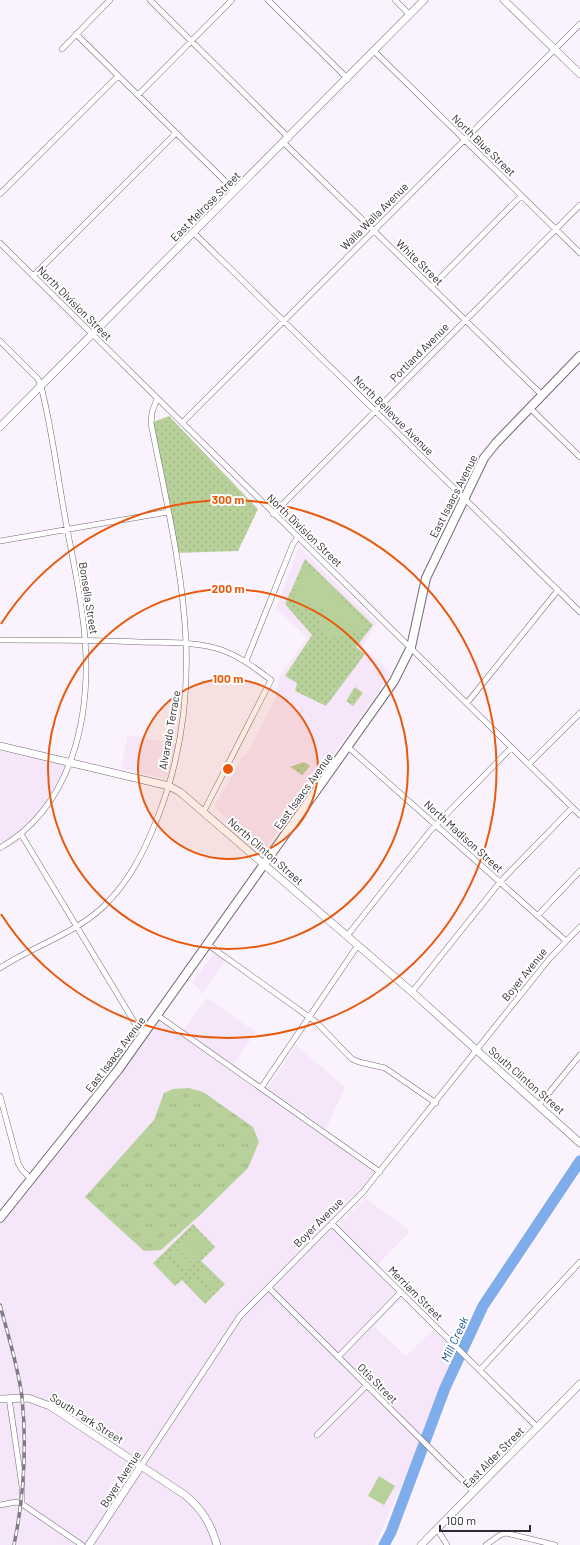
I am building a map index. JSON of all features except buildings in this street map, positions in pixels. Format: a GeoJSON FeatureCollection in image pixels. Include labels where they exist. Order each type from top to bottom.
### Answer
{"type":"FeatureCollection","features":[{"type":"Feature","properties":{"kind":"main road","name":"East Melrose Street"},"geometry":{"type":"LineString","coordinates":[[0,427],[348,79],[424,0]]}},
{"type":"Feature","properties":{"kind":"main road"},"geometry":{"type":"LineString","coordinates":[[504,0],[580,74]]}},
{"type":"Feature","properties":{"kind":"main road","name":"East Isaacs Avenue"},"geometry":{"type":"LineString","coordinates":[[0,1218],[118,1070],[394,681],[411,647],[426,578],[464,498],[488,453],[580,356]]}},
{"type":"Feature","properties":{"kind":"main road","name":"North Clinton Street"},"geometry":{"type":"LineString","coordinates":[[0,746],[169,786],[180,792],[204,811],[412,992],[477,1051]]}},
{"type":"Feature","properties":{"kind":"main road","name":"South Clinton Street"},"geometry":{"type":"LineString","coordinates":[[477,1051],[580,1143]]}},
{"type":"Feature","properties":{"kind":"main road","name":"East Alder Street"},"geometry":{"type":"LineString","coordinates":[[421,1545],[580,1384]]}},
{"type":"Feature","properties":{"kind":"main road","name":"South Park Street"},"geometry":{"type":"LineString","coordinates":[[0,1399],[28,1398],[50,1406],[142,1466],[197,1506],[207,1520],[217,1545]]}},
{"type":"Feature","properties":{"kind":"main road","name":"Boyer Avenue"},"geometry":{"type":"LineString","coordinates":[[89,1545],[142,1466]]}},
{"type":"Feature","properties":{"kind":"street"},"geometry":{"type":"LineString","coordinates":[[62,48],[110,0]]}},
{"type":"Feature","properties":{"kind":"street","name":"White Street"},"geometry":{"type":"LineString","coordinates":[[150,0],[192,41],[374,230],[542,395]]}},
{"type":"Feature","properties":{"kind":"street"},"geometry":{"type":"LineString","coordinates":[[138,95],[232,0]]}},
{"type":"Feature","properties":{"kind":"street"},"geometry":{"type":"LineString","coordinates":[[268,0],[348,79]]}},
{"type":"Feature","properties":{"kind":"street"},"geometry":{"type":"LineString","coordinates":[[395,0],[410,15]]}},
{"type":"Feature","properties":{"kind":"street","name":"Walla Walla Avenue"},"geometry":{"type":"LineString","coordinates":[[182,423],[580,24]]}},
{"type":"Feature","properties":{"kind":"street"},"geometry":{"type":"LineString","coordinates":[[76,34],[235,192]]}},
{"type":"Feature","properties":{"kind":"street","name":"North Blue Street"},"geometry":{"type":"LineString","coordinates":[[374,51],[580,253]]}},
{"type":"Feature","properties":{"kind":"street"},"geometry":{"type":"LineString","coordinates":[[0,194],[118,76]]}},
{"type":"Feature","properties":{"kind":"street"},"geometry":{"type":"LineString","coordinates":[[34,276],[176,133]]}},
{"type":"Feature","properties":{"kind":"street"},"geometry":{"type":"LineString","coordinates":[[431,286],[521,196]]}},
{"type":"Feature","properties":{"kind":"street","name":"Portland Avenue"},"geometry":{"type":"LineString","coordinates":[[273,514],[580,205]]}},
{"type":"Feature","properties":{"kind":"street","name":"North Bellevue Avenue"},"geometry":{"type":"LineString","coordinates":[[194,233],[580,612]]}},
{"type":"Feature","properties":{"kind":"street","name":"North Division Street"},"geometry":{"type":"LineString","coordinates":[[0,243],[273,514],[298,536],[580,815]]}},
{"type":"Feature","properties":{"kind":"street","name":"Bonsella Street"},"geometry":{"type":"LineString","coordinates":[[0,341],[38,379],[41,386],[68,529],[85,640],[84,696],[70,762],[62,782],[49,805],[21,834],[0,848]]}},
{"type":"Feature","properties":{"kind":"street","name":"Alvarado Terrace"},"geometry":{"type":"LineString","coordinates":[[0,968],[77,927],[103,907],[130,874],[144,851],[169,786],[185,709],[187,677],[186,643],[182,588],[151,423],[152,412],[157,399]]}},
{"type":"Feature","properties":{"kind":"street"},"geometry":{"type":"LineString","coordinates":[[530,408],[580,457]]}},
{"type":"Feature","properties":{"kind":"street"},"geometry":{"type":"LineString","coordinates":[[0,541],[168,512]]}},
{"type":"Feature","properties":{"kind":"street"},"geometry":{"type":"LineString","coordinates":[[246,661],[293,544],[298,536]]}},
{"type":"Feature","properties":{"kind":"street"},"geometry":{"type":"LineString","coordinates":[[466,703],[558,590]]}},
{"type":"Feature","properties":{"kind":"street"},"geometry":{"type":"LineString","coordinates":[[0,640],[85,640],[186,643],[221,650],[246,661],[271,680],[204,811]]}},
{"type":"Feature","properties":{"kind":"street"},"geometry":{"type":"LineString","coordinates":[[529,764],[580,713]]}},
{"type":"Feature","properties":{"kind":"street","name":"North Madison Street"},"geometry":{"type":"LineString","coordinates":[[348,747],[566,940]]}},
{"type":"Feature","properties":{"kind":"street"},"geometry":{"type":"LineString","coordinates":[[347,936],[436,825],[511,748]]}},
{"type":"Feature","properties":{"kind":"street"},"geometry":{"type":"LineString","coordinates":[[412,992],[500,882],[572,808]]}},
{"type":"Feature","properties":{"kind":"street"},"geometry":{"type":"LineString","coordinates":[[21,834],[136,1025],[144,1033]]}},
{"type":"Feature","properties":{"kind":"street"},"geometry":{"type":"LineString","coordinates":[[538,915],[580,871]]}},
{"type":"Feature","properties":{"kind":"street","name":"Boyer Avenue"},"geometry":{"type":"LineString","coordinates":[[142,1466],[237,1320],[358,1198],[566,940],[580,927]]}},
{"type":"Feature","properties":{"kind":"street"},"geometry":{"type":"LineString","coordinates":[[207,944],[323,1027],[352,1059],[385,1068],[436,1103]]}},
{"type":"Feature","properties":{"kind":"street"},"geometry":{"type":"LineString","coordinates":[[261,1088],[358,945]]}},
{"type":"Feature","properties":{"kind":"street"},"geometry":{"type":"LineString","coordinates":[[157,1015],[380,1172]]}},
{"type":"Feature","properties":{"kind":"street"},"geometry":{"type":"LineString","coordinates":[[539,1105],[580,1054]]}},
{"type":"Feature","properties":{"kind":"street"},"geometry":{"type":"LineString","coordinates":[[0,1096],[18,1163],[22,1170],[31,1179]]}},
{"type":"Feature","properties":{"kind":"street","name":"Merriam Street"},"geometry":{"type":"LineString","coordinates":[[332,1224],[537,1427]]}},
{"type":"Feature","properties":{"kind":"street"},"geometry":{"type":"LineString","coordinates":[[480,1370],[580,1262]]}},
{"type":"Feature","properties":{"kind":"street","name":"Otis Street"},"geometry":{"type":"LineString","coordinates":[[268,1288],[474,1492]]}},
{"type":"Feature","properties":{"kind":"street"},"geometry":{"type":"LineString","coordinates":[[338,1357],[401,1292]]}},
{"type":"Feature","properties":{"kind":"street"},"geometry":{"type":"LineString","coordinates":[[317,1435],[367,1385]]}},
{"type":"Feature","properties":{"kind":"street"},"geometry":{"type":"LineString","coordinates":[[9,1398],[22,1486],[22,1504]]}},
{"type":"Feature","properties":{"kind":"street"},"geometry":{"type":"LineString","coordinates":[[0,1505],[16,1502],[22,1504],[82,1545]]}},
{"type":"Feature","properties":{"kind":"street"},"geometry":{"type":"LineString","coordinates":[[437,1529],[447,1545]]}},
{"type":"Feature","properties":{"kind":"street"},"geometry":{"type":"LineString","coordinates":[[486,1545],[500,1535],[506,1533],[554,1545]]}},
{"type":"Feature","properties":{"kind":"shaded area"},"geometry":{"type":"Polygon","coordinates":[[[299,547],[377,623],[362,646],[390,672],[374,698],[265,849],[262,850],[214,807],[242,757],[247,754],[276,697],[280,675],[307,638],[276,608],[299,547]]]}},
{"type":"Feature","properties":{"kind":"shaded area"},"geometry":{"type":"Polygon","coordinates":[[[128,735],[176,744],[167,779],[121,768],[128,735]]]}},
{"type":"Feature","properties":{"kind":"shaded area"},"geometry":{"type":"Polygon","coordinates":[[[0,750],[68,764],[22,841],[0,851],[0,750]]]}},
{"type":"Feature","properties":{"kind":"shaded area"},"geometry":{"type":"Polygon","coordinates":[[[216,950],[227,958],[203,993],[192,983],[216,950]]]}},
{"type":"Feature","properties":{"kind":"shaded area"},"geometry":{"type":"Polygon","coordinates":[[[207,998],[256,1032],[233,1065],[182,1032],[207,998]]]}},
{"type":"Feature","properties":{"kind":"shaded area"},"geometry":{"type":"Polygon","coordinates":[[[159,1020],[378,1175],[333,1224],[402,1299],[374,1326],[406,1356],[433,1330],[460,1356],[375,1545],[0,1545],[0,1218],[159,1020]]]}},
{"type":"Feature","properties":{"kind":"shaded area"},"geometry":{"type":"Polygon","coordinates":[[[296,1045],[345,1087],[326,1129],[268,1088],[296,1045]]]}},
{"type":"Feature","properties":{"kind":"shaded area"},"geometry":{"type":"Polygon","coordinates":[[[365,1198],[410,1231],[378,1265],[338,1225],[365,1198]]]}},
{"type":"Feature","properties":{"kind":"green space"},"geometry":{"type":"Polygon","coordinates":[[[169,416],[258,509],[238,551],[176,553],[151,423],[169,416]]]}},
{"type":"Feature","properties":{"kind":"green space"},"geometry":{"type":"Polygon","coordinates":[[[305,559],[373,625],[356,647],[365,654],[326,706],[295,691],[297,683],[285,676],[312,635],[285,604],[305,559]]]}},
{"type":"Feature","properties":{"kind":"green space"},"geometry":{"type":"Polygon","coordinates":[[[310,568],[339,593],[333,601],[337,600],[364,622],[362,630],[329,639],[325,635],[320,623],[321,615],[325,606],[308,609],[300,608],[292,604],[303,570],[310,568]]]}},
{"type":"Feature","properties":{"kind":"green space"},"geometry":{"type":"Polygon","coordinates":[[[355,687],[363,693],[353,706],[346,701],[355,687]]]}},
{"type":"Feature","properties":{"kind":"green space"},"geometry":{"type":"Polygon","coordinates":[[[304,762],[310,766],[302,775],[290,767],[304,762]]]}},
{"type":"Feature","properties":{"kind":"green space"},"geometry":{"type":"Polygon","coordinates":[[[189,1088],[203,1092],[253,1127],[259,1142],[248,1168],[200,1215],[161,1250],[144,1251],[85,1197],[154,1120],[164,1093],[173,1089],[189,1088]]]}},
{"type":"Feature","properties":{"kind":"green space"},"geometry":{"type":"Polygon","coordinates":[[[193,1224],[215,1247],[201,1261],[225,1284],[205,1304],[182,1280],[175,1286],[153,1263],[193,1224]]]}},
{"type":"Feature","properties":{"kind":"green space"},"geometry":{"type":"Polygon","coordinates":[[[194,1229],[209,1244],[202,1251],[187,1236],[194,1229]]]}},
{"type":"Feature","properties":{"kind":"green space"},"geometry":{"type":"Polygon","coordinates":[[[185,1239],[199,1254],[193,1260],[178,1245],[185,1239]]]}},
{"type":"Feature","properties":{"kind":"green space"},"geometry":{"type":"Polygon","coordinates":[[[176,1248],[191,1263],[184,1270],[169,1255],[176,1248]]]}},
{"type":"Feature","properties":{"kind":"green space"},"geometry":{"type":"Polygon","coordinates":[[[166,1257],[181,1272],[174,1279],[159,1264],[166,1257]]]}},
{"type":"Feature","properties":{"kind":"green space"},"geometry":{"type":"Polygon","coordinates":[[[203,1267],[218,1283],[211,1289],[196,1274],[203,1267]]]}},
{"type":"Feature","properties":{"kind":"green space"},"geometry":{"type":"Polygon","coordinates":[[[194,1277],[209,1292],[202,1299],[187,1284],[194,1277]]]}},
{"type":"Feature","properties":{"kind":"green space"},"geometry":{"type":"Polygon","coordinates":[[[379,1476],[395,1486],[384,1505],[368,1496],[379,1476]]]}},
{"type":"Feature","properties":{"kind":"waterway","name":"Mill Creek"},"geometry":{"type":"LineString","coordinates":[[384,1545],[391,1532],[445,1388],[483,1306],[580,1161]]}},
{"type":"Feature","properties":{"kind":"railway"},"geometry":{"type":"LineString","coordinates":[[0,1305],[18,1374],[24,1416],[24,1471],[14,1545]]}}]}
